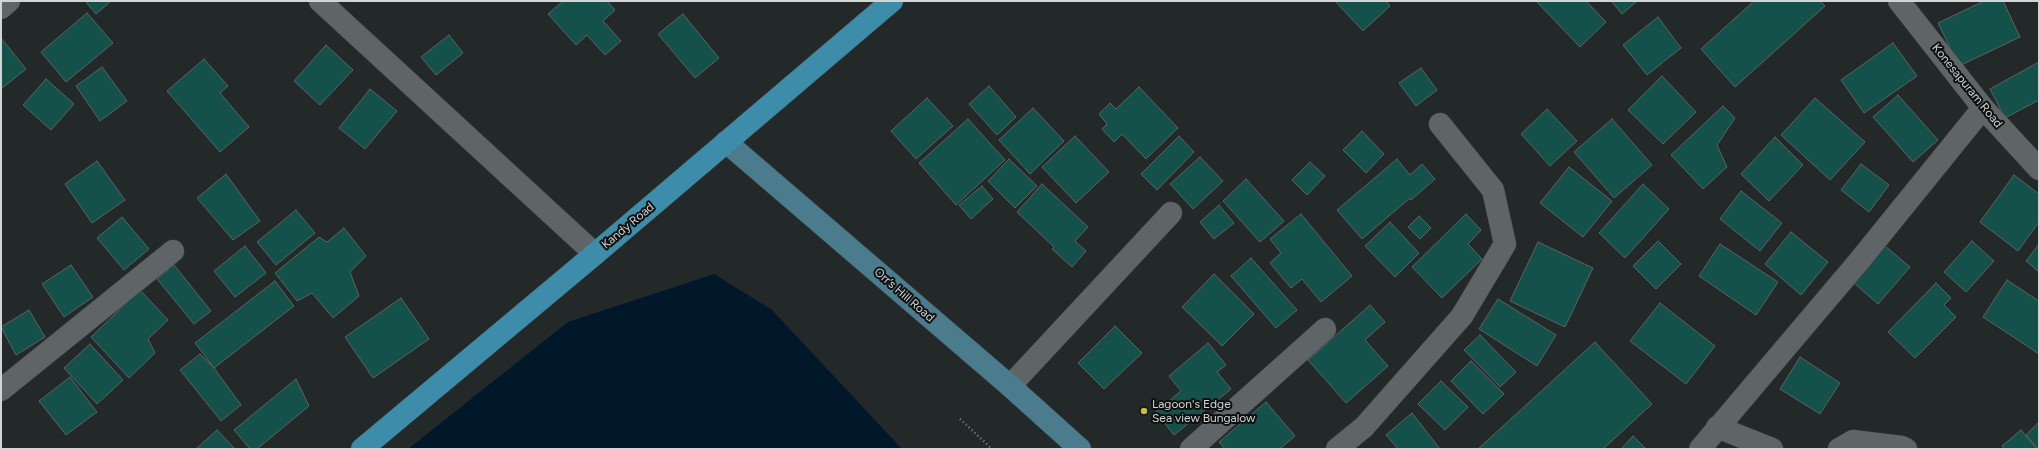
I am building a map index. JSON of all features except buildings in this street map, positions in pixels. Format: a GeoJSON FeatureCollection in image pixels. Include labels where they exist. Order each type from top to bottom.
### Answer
{"type":"FeatureCollection","features":[{"type":"Feature","properties":{"kind":"highway","name":"Kandy Road"},"geometry":{"type":"LineString","coordinates":[[362,449],[595,254],[892,1]]}},
{"type":"Feature","properties":{"kind":"main road","name":"Orr’s Hill Road"},"geometry":{"type":"LineString","coordinates":[[726,142],[1010,386],[1080,449]]}},
{"type":"Feature","properties":{"kind":"street"},"geometry":{"type":"LineString","coordinates":[[1,8],[9,1]]}},
{"type":"Feature","properties":{"kind":"street"},"geometry":{"type":"LineString","coordinates":[[320,1],[595,254]]}},
{"type":"Feature","properties":{"kind":"street","name":"Konesapuram Road"},"geometry":{"type":"LineString","coordinates":[[1899,1],[1983,108],[2039,169]]}},
{"type":"Feature","properties":{"kind":"street"},"geometry":{"type":"LineString","coordinates":[[1700,449],[1860,260],[1983,108]]}},
{"type":"Feature","properties":{"kind":"street"},"geometry":{"type":"LineString","coordinates":[[1337,449],[1364,428],[1462,316],[1505,244],[1493,190],[1440,124]]}},
{"type":"Feature","properties":{"kind":"street"},"geometry":{"type":"LineString","coordinates":[[1010,386],[1171,212]]}},
{"type":"Feature","properties":{"kind":"street"},"geometry":{"type":"LineString","coordinates":[[1,390],[173,251]]}},
{"type":"Feature","properties":{"kind":"street"},"geometry":{"type":"LineString","coordinates":[[1191,449],[1325,329]]}},
{"type":"Feature","properties":{"kind":"street"},"geometry":{"type":"LineString","coordinates":[[1717,428],[1772,449]]}},
{"type":"Feature","properties":{"kind":"street"},"geometry":{"type":"LineString","coordinates":[[1839,449],[1853,441],[1902,447],[1906,449]]}},
{"type":"Feature","properties":{"kind":"path"},"geometry":{"type":"LineString","coordinates":[[960,419],[992,449]]}},
{"type":"Feature","properties":{"kind":"water"},"geometry":{"type":"Polygon","coordinates":[[[714,274],[772,310],[902,449],[408,449],[568,322],[714,274]]]}},
{"type":"Feature","properties":{"kind":"place","name":"Lagoon's Edge Sea view Bungalow"},"geometry":{"type":"Point","coordinates":[1144,411]}}]}
